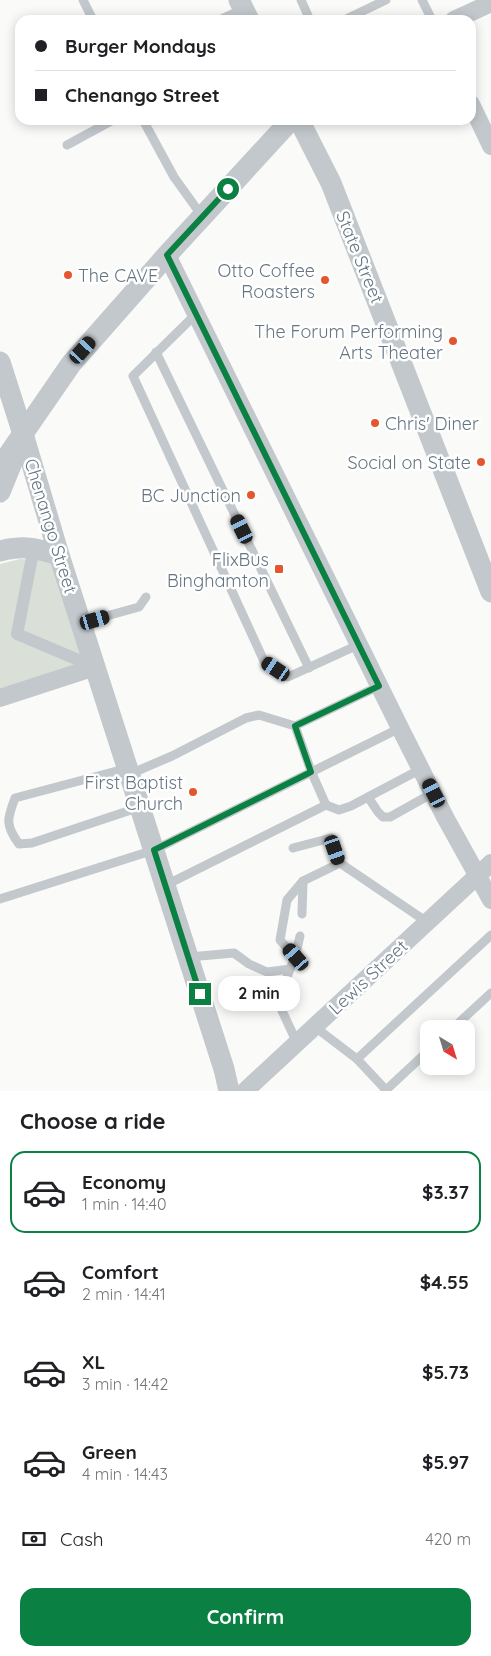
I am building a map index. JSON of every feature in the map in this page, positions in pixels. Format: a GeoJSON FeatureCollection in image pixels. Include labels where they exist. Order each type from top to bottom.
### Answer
{"type":"FeatureCollection","features":[{"type":"Feature","properties":{"kind":"street"},"geometry":{"type":"LineString","coordinates":[[465,15],[491,3]]}},
{"type":"Feature","properties":{"kind":"street"},"geometry":{"type":"LineString","coordinates":[[476,114],[491,146]]}},
{"type":"Feature","properties":{"kind":"street"},"geometry":{"type":"LineString","coordinates":[[0,467],[70,364],[286,125]]}},
{"type":"Feature","properties":{"kind":"street","name":"State Street"},"geometry":{"type":"LineString","coordinates":[[302,125],[331,183],[491,592]]}},
{"type":"Feature","properties":{"kind":"street"},"geometry":{"type":"LineString","coordinates":[[167,255],[358,645],[491,900]]}},
{"type":"Feature","properties":{"kind":"street","name":"Chenango Street"},"geometry":{"type":"LineString","coordinates":[[0,362],[59,555],[224,1069],[229,1091]]}},
{"type":"Feature","properties":{"kind":"street"},"geometry":{"type":"LineString","coordinates":[[0,492],[23,434]]}},
{"type":"Feature","properties":{"kind":"street"},"geometry":{"type":"LineString","coordinates":[[0,551],[17,547],[34,547],[59,555]]}},
{"type":"Feature","properties":{"kind":"street"},"geometry":{"type":"LineString","coordinates":[[34,547],[17,634],[95,667]]}},
{"type":"Feature","properties":{"kind":"street"},"geometry":{"type":"LineString","coordinates":[[0,698],[95,667]]}},
{"type":"Feature","properties":{"kind":"street","name":"Lewis Street"},"geometry":{"type":"LineString","coordinates":[[245,1091],[491,863]]}},
{"type":"Feature","properties":{"kind":"lane"},"geometry":{"type":"LineString","coordinates":[[83,0],[90,15]]}},
{"type":"Feature","properties":{"kind":"lane"},"geometry":{"type":"LineString","coordinates":[[300,0],[308,15]]}},
{"type":"Feature","properties":{"kind":"lane"},"geometry":{"type":"LineString","coordinates":[[354,15],[386,0]]}},
{"type":"Feature","properties":{"kind":"lane"},"geometry":{"type":"LineString","coordinates":[[422,0],[430,15]]}},
{"type":"Feature","properties":{"kind":"lane"},"geometry":{"type":"LineString","coordinates":[[232,15],[244,10]]}},
{"type":"Feature","properties":{"kind":"lane"},"geometry":{"type":"LineString","coordinates":[[67,145],[104,125]]}},
{"type":"Feature","properties":{"kind":"lane"},"geometry":{"type":"LineString","coordinates":[[146,125],[174,178],[202,216]]}},
{"type":"Feature","properties":{"kind":"lane"},"geometry":{"type":"LineString","coordinates":[[196,314],[133,376],[264,661],[288,677],[358,645]]}},
{"type":"Feature","properties":{"kind":"lane"},"geometry":{"type":"LineString","coordinates":[[156,352],[309,668]]}},
{"type":"Feature","properties":{"kind":"lane"},"geometry":{"type":"LineString","coordinates":[[81,624],[139,606],[146,597]]}},
{"type":"Feature","properties":{"kind":"lane"},"geometry":{"type":"LineString","coordinates":[[140,807],[32,843],[19,844],[11,833],[8,817],[15,798],[129,771],[172,756],[246,718],[259,714],[295,726],[379,686]]}},
{"type":"Feature","properties":{"kind":"lane"},"geometry":{"type":"LineString","coordinates":[[295,726],[311,772],[326,805],[338,810],[352,806],[421,769]]}},
{"type":"Feature","properties":{"kind":"lane"},"geometry":{"type":"LineString","coordinates":[[0,899],[154,850],[400,728]]}},
{"type":"Feature","properties":{"kind":"lane"},"geometry":{"type":"LineString","coordinates":[[368,797],[383,817],[390,817],[434,793]]}},
{"type":"Feature","properties":{"kind":"lane"},"geometry":{"type":"LineString","coordinates":[[165,885],[326,805]]}},
{"type":"Feature","properties":{"kind":"lane"},"geometry":{"type":"LineString","coordinates":[[293,848],[331,838],[340,863],[428,922]]}},
{"type":"Feature","properties":{"kind":"lane"},"geometry":{"type":"LineString","coordinates":[[296,957],[280,940],[287,900],[303,881],[340,863]]}},
{"type":"Feature","properties":{"kind":"lane"},"geometry":{"type":"LineString","coordinates":[[302,914],[303,881]]}},
{"type":"Feature","properties":{"kind":"lane"},"geometry":{"type":"LineString","coordinates":[[357,1059],[491,935]]}},
{"type":"Feature","properties":{"kind":"lane"},"geometry":{"type":"LineString","coordinates":[[297,1043],[278,1002],[296,957],[300,936]]}},
{"type":"Feature","properties":{"kind":"lane"},"geometry":{"type":"LineString","coordinates":[[188,957],[234,953],[249,964],[267,972],[290,969]]}},
{"type":"Feature","properties":{"kind":"lane"},"geometry":{"type":"LineString","coordinates":[[462,1020],[491,993]]}},
{"type":"Feature","properties":{"kind":"lane"},"geometry":{"type":"LineString","coordinates":[[315,1027],[357,1059],[386,1090],[420,1058]]}},
{"type":"Feature","properties":{"kind":"shaded area"},"geometry":{"type":"Polygon","coordinates":[[[20,559],[54,560],[90,664],[0,691],[0,564],[20,559]]]}},
{"type":"Feature","properties":{"kind":"place","name":"The CAVE"},"geometry":{"type":"Point","coordinates":[68,275]}},
{"type":"Feature","properties":{"kind":"place","name":"Otto Coffee Roasters"},"geometry":{"type":"Point","coordinates":[325,280]}},
{"type":"Feature","properties":{"kind":"place","name":"The Forum Performing Arts Theater"},"geometry":{"type":"Point","coordinates":[453,341]}},
{"type":"Feature","properties":{"kind":"place","name":"Chris' Diner"},"geometry":{"type":"Point","coordinates":[375,423]}},
{"type":"Feature","properties":{"kind":"place","name":"Social on State"},"geometry":{"type":"Point","coordinates":[481,462]}},
{"type":"Feature","properties":{"kind":"place","name":"BC Junction"},"geometry":{"type":"Point","coordinates":[251,495]}},
{"type":"Feature","properties":{"kind":"place","name":"FlixBus Binghamton"},"geometry":{"type":"Point","coordinates":[279,569]}},
{"type":"Feature","properties":{"kind":"place","name":"First Baptist Church"},"geometry":{"type":"Point","coordinates":[193,792]}},
{"type":"Feature","properties":{"kind":"route"},"geometry":{"type":"LineString","coordinates":[[200,994],[154,850],[311,772],[295,726],[379,686],[167,255],[228,189]]}}]}
